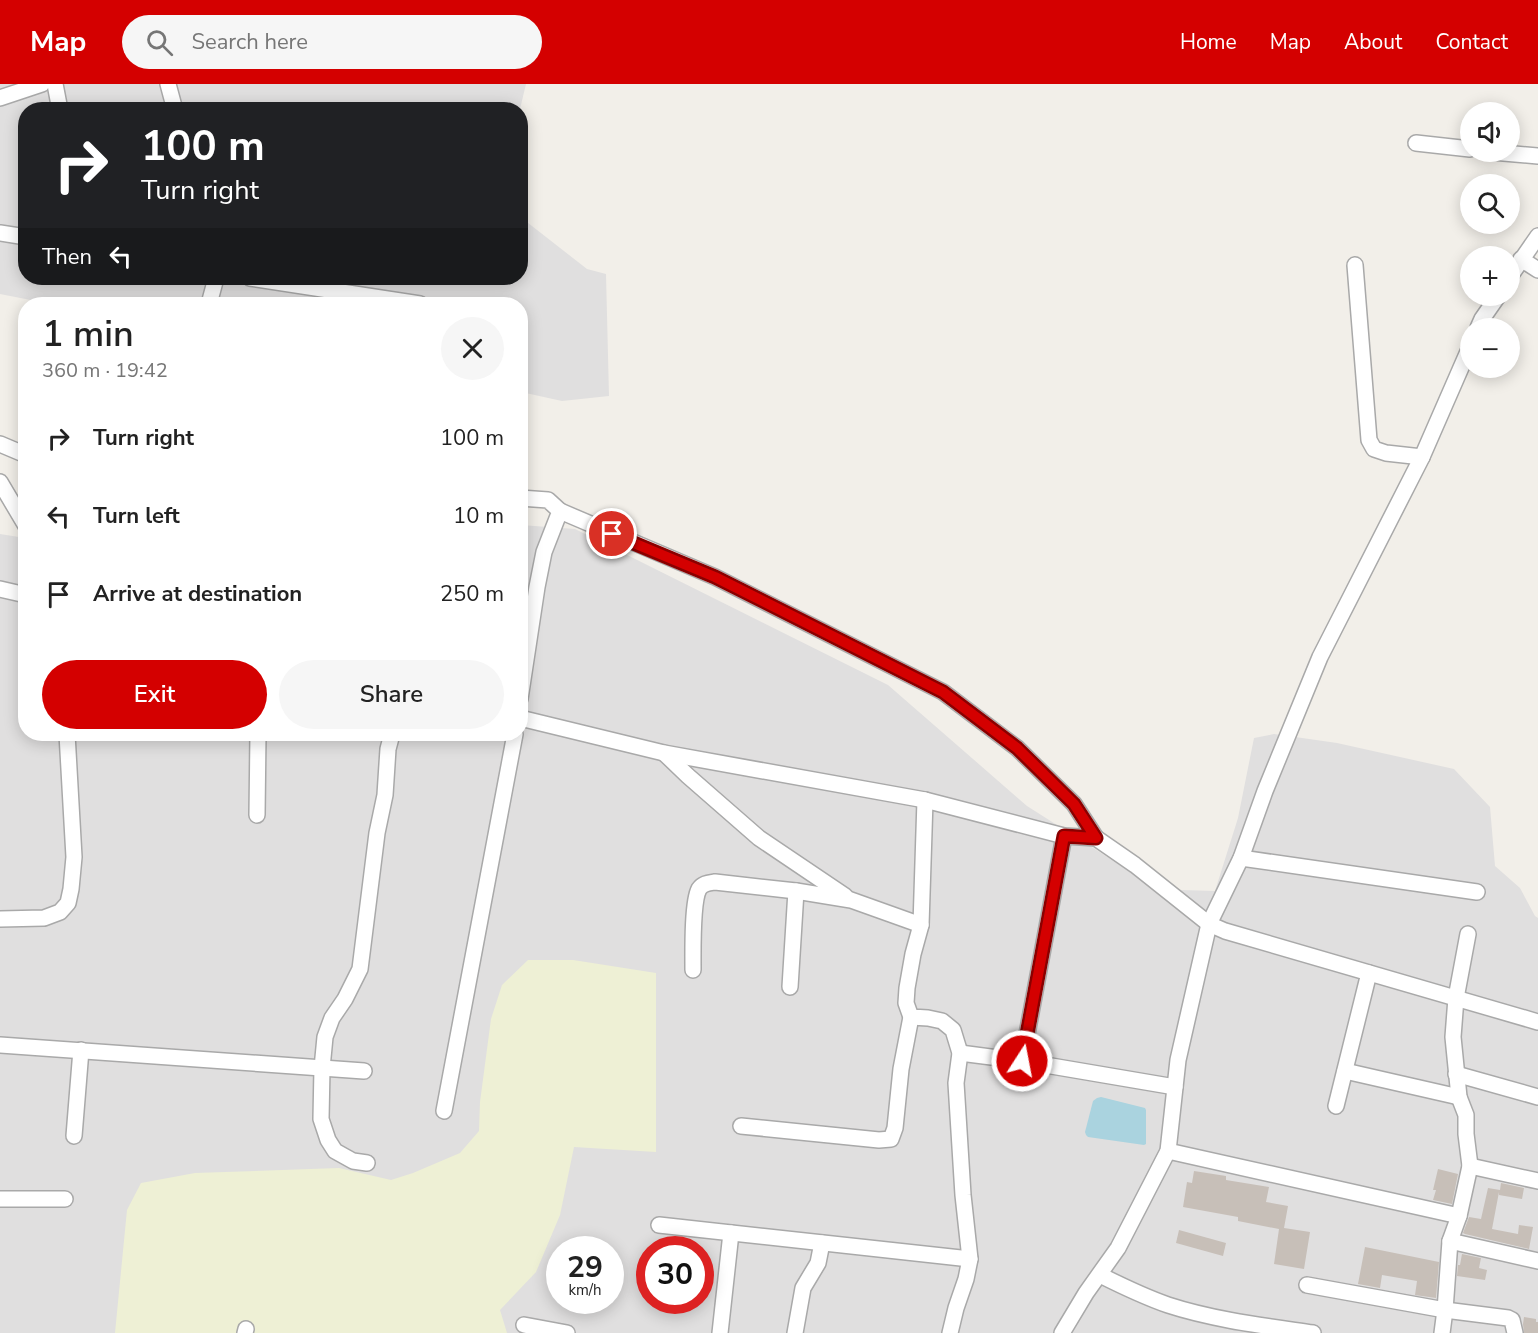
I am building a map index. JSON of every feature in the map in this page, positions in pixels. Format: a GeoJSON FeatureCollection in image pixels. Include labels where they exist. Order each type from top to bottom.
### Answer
{"type":"FeatureCollection","features":[{"type":"Feature","properties":{"kind":"street"},"geometry":{"type":"LineString","coordinates":[[0,98],[42,84]]}},
{"type":"Feature","properties":{"kind":"street"},"geometry":{"type":"LineString","coordinates":[[55,84],[58,102]]}},
{"type":"Feature","properties":{"kind":"street"},"geometry":{"type":"LineString","coordinates":[[168,84],[173,102]]}},
{"type":"Feature","properties":{"kind":"street"},"geometry":{"type":"LineString","coordinates":[[1416,143],[1460,148]]}},
{"type":"Feature","properties":{"kind":"street"},"geometry":{"type":"LineString","coordinates":[[1520,154],[1538,156]]}},
{"type":"Feature","properties":{"kind":"street"},"geometry":{"type":"LineString","coordinates":[[0,233],[18,236]]}},
{"type":"Feature","properties":{"kind":"street"},"geometry":{"type":"LineString","coordinates":[[1538,236],[1521,259],[1538,270]]}},
{"type":"Feature","properties":{"kind":"street"},"geometry":{"type":"LineString","coordinates":[[1355,265],[1369,440],[1374,449],[1386,453],[1422,457]]}},
{"type":"Feature","properties":{"kind":"street"},"geometry":{"type":"LineString","coordinates":[[296,285],[374,297]]}},
{"type":"Feature","properties":{"kind":"street"},"geometry":{"type":"LineString","coordinates":[[1062,1333],[1086,1293],[1118,1248],[1168,1151],[1178,1060],[1209,924],[1241,858],[1265,791],[1320,657],[1422,457],[1460,370]]}},
{"type":"Feature","properties":{"kind":"street"},"geometry":{"type":"LineString","coordinates":[[0,444],[18,452]]}},
{"type":"Feature","properties":{"kind":"street"},"geometry":{"type":"LineString","coordinates":[[0,483],[18,513]]}},
{"type":"Feature","properties":{"kind":"street"},"geometry":{"type":"LineString","coordinates":[[528,499],[548,500],[560,511],[715,577],[943,692],[1017,748],[1074,804],[1096,838],[1135,865],[1209,924],[1225,931],[1538,1022]]}},
{"type":"Feature","properties":{"kind":"street"},"geometry":{"type":"LineString","coordinates":[[528,646],[544,552],[560,511]]}},
{"type":"Feature","properties":{"kind":"street"},"geometry":{"type":"LineString","coordinates":[[0,589],[18,593]]}},
{"type":"Feature","properties":{"kind":"street"},"geometry":{"type":"LineString","coordinates":[[528,720],[664,753],[925,800],[1064,836],[1096,838]]}},
{"type":"Feature","properties":{"kind":"street"},"geometry":{"type":"LineString","coordinates":[[0,920],[44,918],[60,912],[68,903],[74,858],[67,741]]}},
{"type":"Feature","properties":{"kind":"street"},"geometry":{"type":"LineString","coordinates":[[257,815],[258,741]]}},
{"type":"Feature","properties":{"kind":"street"},"geometry":{"type":"LineString","coordinates":[[367,1163],[353,1161],[335,1151],[328,1140],[321,1119],[322,1068],[325,1037],[332,1018],[345,999],[360,969],[376,834],[385,795],[390,741]]}},
{"type":"Feature","properties":{"kind":"street"},"geometry":{"type":"LineString","coordinates":[[444,1111],[514,741]]}},
{"type":"Feature","properties":{"kind":"street"},"geometry":{"type":"LineString","coordinates":[[664,753],[759,838],[851,900]]}},
{"type":"Feature","properties":{"kind":"street"},"geometry":{"type":"LineString","coordinates":[[741,1126],[879,1140],[891,1139],[895,1128],[901,1069],[911,1017],[906,1003],[907,988],[921,925],[925,800]]}},
{"type":"Feature","properties":{"kind":"street"},"geometry":{"type":"LineString","coordinates":[[1022,1061],[1064,836]]}},
{"type":"Feature","properties":{"kind":"street"},"geometry":{"type":"LineString","coordinates":[[1241,858],[1477,892]]}},
{"type":"Feature","properties":{"kind":"street"},"geometry":{"type":"LineString","coordinates":[[693,970],[696,900],[699,888],[706,883],[716,882],[796,891],[851,900],[921,925]]}},
{"type":"Feature","properties":{"kind":"street"},"geometry":{"type":"LineString","coordinates":[[790,987],[796,891]]}},
{"type":"Feature","properties":{"kind":"street"},"geometry":{"type":"LineString","coordinates":[[1442,1333],[1450,1241],[1459,1216],[1470,1166],[1466,1115],[1459,1097],[1453,1037],[1456,998],[1468,934]]}},
{"type":"Feature","properties":{"kind":"street"},"geometry":{"type":"LineString","coordinates":[[1336,1106],[1370,973]]}},
{"type":"Feature","properties":{"kind":"street"},"geometry":{"type":"LineString","coordinates":[[911,1017],[942,1021],[953,1030],[960,1053],[957,1083],[963,1195],[970,1260],[951,1333]]}},
{"type":"Feature","properties":{"kind":"street"},"geometry":{"type":"LineString","coordinates":[[0,1045],[364,1071]]}},
{"type":"Feature","properties":{"kind":"street"},"geometry":{"type":"LineString","coordinates":[[74,1136],[81,1050]]}},
{"type":"Feature","properties":{"kind":"street"},"geometry":{"type":"LineString","coordinates":[[960,1053],[1175,1087]]}},
{"type":"Feature","properties":{"kind":"street"},"geometry":{"type":"LineString","coordinates":[[1345,1071],[1459,1097]]}},
{"type":"Feature","properties":{"kind":"street"},"geometry":{"type":"LineString","coordinates":[[1456,1074],[1538,1097]]}},
{"type":"Feature","properties":{"kind":"street"},"geometry":{"type":"LineString","coordinates":[[1168,1151],[1459,1216]]}},
{"type":"Feature","properties":{"kind":"street"},"geometry":{"type":"LineString","coordinates":[[1470,1166],[1538,1181]]}},
{"type":"Feature","properties":{"kind":"street"},"geometry":{"type":"LineString","coordinates":[[0,1199],[65,1199]]}},
{"type":"Feature","properties":{"kind":"street"},"geometry":{"type":"LineString","coordinates":[[659,1225],[970,1260]]}},
{"type":"Feature","properties":{"kind":"street"},"geometry":{"type":"LineString","coordinates":[[720,1333],[731,1233]]}},
{"type":"Feature","properties":{"kind":"street"},"geometry":{"type":"LineString","coordinates":[[1450,1241],[1538,1261]]}},
{"type":"Feature","properties":{"kind":"street"},"geometry":{"type":"LineString","coordinates":[[795,1333],[803,1288],[818,1263],[822,1243]]}},
{"type":"Feature","properties":{"kind":"street"},"geometry":{"type":"LineString","coordinates":[[1100,1275],[1168,1305],[1233,1320],[1313,1333]]}},
{"type":"Feature","properties":{"kind":"street"},"geometry":{"type":"LineString","coordinates":[[1307,1285],[1445,1310],[1508,1317],[1512,1320],[1515,1333]]}},
{"type":"Feature","properties":{"kind":"street"},"geometry":{"type":"LineString","coordinates":[[524,1324],[567,1333]]}},
{"type":"Feature","properties":{"kind":"shaded area"},"geometry":{"type":"Polygon","coordinates":[[[0,84],[526,84],[522,102],[18,102],[18,285],[528,285],[528,223],[587,269],[606,274],[609,396],[562,401],[528,394],[528,297],[18,298],[0,294],[0,84]]]}},
{"type":"Feature","properties":{"kind":"shaded area"},"geometry":{"type":"Polygon","coordinates":[[[528,526],[575,529],[888,685],[1027,806],[1131,872],[1181,890],[1215,891],[1238,818],[1254,738],[1274,734],[1337,743],[1454,769],[1490,807],[1495,866],[1520,888],[1538,918],[1538,1333],[0,1333],[0,534],[18,537],[18,741],[528,741],[528,526]]]}},
{"type":"Feature","properties":{"kind":"green space"},"geometry":{"type":"Polygon","coordinates":[[[528,960],[573,960],[656,973],[656,1152],[574,1147],[560,1215],[551,1236],[546,1236],[546,1248],[536,1272],[500,1310],[507,1333],[115,1333],[127,1210],[141,1183],[195,1173],[339,1168],[391,1180],[460,1153],[479,1131],[480,1102],[491,1019],[502,985],[528,960]]]}},
{"type":"Feature","properties":{"kind":"water"},"geometry":{"type":"Polygon","coordinates":[[[1101,1097],[1145,1108],[1146,1144],[1086,1135],[1093,1101],[1101,1097]]]}},
{"type":"Feature","properties":{"kind":"building"},"geometry":{"type":"Polygon","coordinates":[[[1438,1169],[1458,1174],[1452,1204],[1433,1200],[1438,1169]]]}},
{"type":"Feature","properties":{"kind":"building"},"geometry":{"type":"Polygon","coordinates":[[[1194,1171],[1226,1176],[1226,1180],[1269,1187],[1266,1202],[1288,1206],[1284,1228],[1310,1232],[1304,1269],[1274,1264],[1279,1229],[1238,1221],[1238,1217],[1183,1207],[1187,1182],[1192,1183],[1194,1171]]]}},
{"type":"Feature","properties":{"kind":"building"},"geometry":{"type":"Polygon","coordinates":[[[1501,1183],[1524,1188],[1522,1199],[1499,1195],[1499,1192],[1492,1229],[1518,1234],[1519,1225],[1533,1227],[1529,1249],[1463,1233],[1469,1217],[1481,1219],[1488,1188],[1500,1190],[1501,1183]]]}},
{"type":"Feature","properties":{"kind":"building"},"geometry":{"type":"Polygon","coordinates":[[[1179,1230],[1226,1243],[1223,1256],[1176,1243],[1179,1230]]]}},
{"type":"Feature","properties":{"kind":"building"},"geometry":{"type":"Polygon","coordinates":[[[1365,1247],[1439,1262],[1436,1298],[1415,1295],[1417,1281],[1382,1275],[1380,1288],[1358,1284],[1365,1247]]]}},
{"type":"Feature","properties":{"kind":"building"},"geometry":{"type":"Polygon","coordinates":[[[1462,1254],[1481,1258],[1479,1268],[1487,1270],[1485,1280],[1457,1276],[1462,1254]]]}},
{"type":"Feature","properties":{"kind":"building"},"geometry":{"type":"Polygon","coordinates":[[[1524,1317],[1536,1319],[1538,1333],[1524,1333],[1524,1317]]]}},
{"type":"Feature","properties":{"kind":"route"},"geometry":{"type":"LineString","coordinates":[[612,534],[715,577],[943,692],[1017,748],[1074,804],[1096,838],[1064,836],[1022,1061]]}}]}
